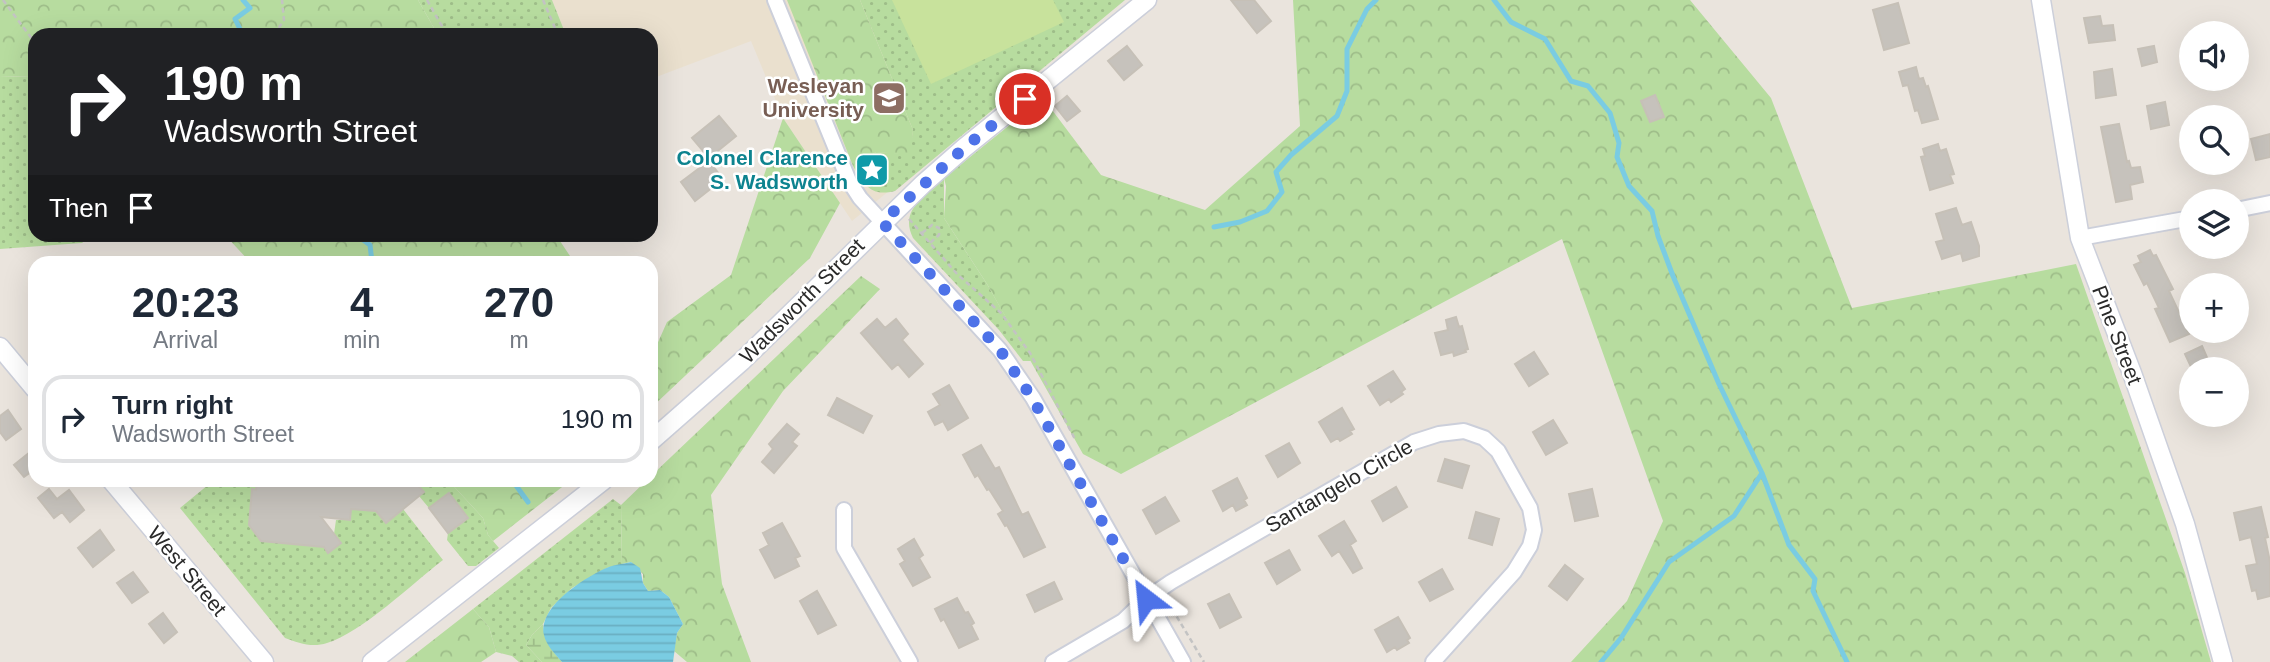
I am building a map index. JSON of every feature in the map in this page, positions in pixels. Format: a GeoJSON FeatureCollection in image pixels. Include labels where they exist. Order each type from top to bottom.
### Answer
{"type":"FeatureCollection","features":[{"type":"Feature","properties":{"kind":"street"},"geometry":{"type":"LineString","coordinates":[[775,0],[842,167],[860,198],[1000,350],[1032,398],[1183,662]]}},
{"type":"Feature","properties":{"kind":"street","name":"Wadsworth Street"},"geometry":{"type":"LineString","coordinates":[[658,435],[742,361],[882,222],[964,148],[1147,0]]}},
{"type":"Feature","properties":{"kind":"street","name":"Pine Street"},"geometry":{"type":"LineString","coordinates":[[2041,0],[2080,238],[2132,373],[2185,524],[2223,662]]}},
{"type":"Feature","properties":{"kind":"street"},"geometry":{"type":"LineString","coordinates":[[2249,208],[2270,204]]}},
{"type":"Feature","properties":{"kind":"street"},"geometry":{"type":"LineString","coordinates":[[2080,238],[2179,220]]}},
{"type":"Feature","properties":{"kind":"street"},"geometry":{"type":"LineString","coordinates":[[0,347],[28,381]]}},
{"type":"Feature","properties":{"kind":"street","name":"Santangelo Circle"},"geometry":{"type":"LineString","coordinates":[[1053,662],[1123,621],[1146,599],[1171,582],[1414,442],[1439,434],[1464,431],[1484,438],[1498,451],[1530,508],[1534,530],[1530,546],[1514,572],[1433,662]]}},
{"type":"Feature","properties":{"kind":"street","name":"West Street"},"geometry":{"type":"LineString","coordinates":[[117,487],[264,662]]}},
{"type":"Feature","properties":{"kind":"street"},"geometry":{"type":"LineString","coordinates":[[372,662],[595,487]]}},
{"type":"Feature","properties":{"kind":"street"},"geometry":{"type":"LineString","coordinates":[[844,510],[844,548],[909,662]]}},
{"type":"Feature","properties":{"kind":"path"},"geometry":{"type":"LineString","coordinates":[[3,0],[28,34]]}},
{"type":"Feature","properties":{"kind":"path"},"geometry":{"type":"LineString","coordinates":[[279,28],[284,20],[282,0]]}},
{"type":"Feature","properties":{"kind":"path"},"geometry":{"type":"LineString","coordinates":[[427,0],[443,28]]}},
{"type":"Feature","properties":{"kind":"path"},"geometry":{"type":"LineString","coordinates":[[543,0],[555,28]]}},
{"type":"Feature","properties":{"kind":"path"},"geometry":{"type":"LineString","coordinates":[[922,233],[932,225],[939,228],[939,235],[930,243]]}},
{"type":"Feature","properties":{"kind":"shaded area","name":"Wesleyan University"},"geometry":{"type":"Polygon","coordinates":[[[552,0],[1124,0],[852,221],[783,118],[751,41],[658,76],[658,28],[563,28],[552,0]]]}},
{"type":"Feature","properties":{"kind":"green space"},"geometry":{"type":"Polygon","coordinates":[[[0,0],[418,0],[434,28],[28,28],[28,76],[0,77],[0,0]]]}},
{"type":"Feature","properties":{"kind":"green space"},"geometry":{"type":"Polygon","coordinates":[[[418,0],[552,0],[563,28],[434,28],[418,0]]]}},
{"type":"Feature","properties":{"kind":"green space"},"geometry":{"type":"Polygon","coordinates":[[[787,0],[860,0],[913,130],[911,155],[876,152],[853,166],[787,0]]]}},
{"type":"Feature","properties":{"kind":"green space"},"geometry":{"type":"Polygon","coordinates":[[[860,0],[1125,0],[895,191],[880,192],[869,188],[853,166],[876,152],[910,154],[913,130],[860,0]]]}},
{"type":"Feature","properties":{"kind":"green space"},"geometry":{"type":"Polygon","coordinates":[[[892,0],[1053,0],[1064,22],[931,84],[892,0]]]}},
{"type":"Feature","properties":{"kind":"green space"},"geometry":{"type":"Polygon","coordinates":[[[1293,0],[1690,0],[1771,98],[1852,308],[2076,264],[2185,573],[2211,662],[1571,662],[1627,601],[1663,521],[1562,239],[1121,474],[1083,454],[987,284],[944,218],[944,178],[1043,98],[1101,175],[1205,210],[1300,126],[1293,0]]]}},
{"type":"Feature","properties":{"kind":"green space"},"geometry":{"type":"Polygon","coordinates":[[[28,76],[28,242],[82,243],[0,249],[0,77],[28,76]]]}},
{"type":"Feature","properties":{"kind":"green space"},"geometry":{"type":"Polygon","coordinates":[[[783,118],[840,203],[810,258],[658,401],[658,342],[667,322],[731,275],[783,118]]]}},
{"type":"Feature","properties":{"kind":"green space"},"geometry":{"type":"Polygon","coordinates":[[[944,178],[944,218],[987,284],[1031,361],[1023,361],[999,330],[913,238],[909,219],[912,211],[944,178]]]}},
{"type":"Feature","properties":{"kind":"green space"},"geometry":{"type":"Polygon","coordinates":[[[231,242],[561,242],[570,256],[244,256],[231,242]]]}},
{"type":"Feature","properties":{"kind":"green space"},"geometry":{"type":"Polygon","coordinates":[[[861,276],[880,289],[783,391],[711,495],[722,584],[751,662],[687,662],[674,651],[677,633],[683,624],[669,597],[660,590],[648,591],[643,583],[643,574],[631,562],[622,564],[621,505],[640,487],[658,487],[658,469],[861,276]]]}},
{"type":"Feature","properties":{"kind":"green space"},"geometry":{"type":"Polygon","coordinates":[[[206,487],[256,487],[256,490],[252,490],[249,527],[334,534],[336,520],[350,520],[351,509],[364,497],[386,523],[403,509],[443,560],[371,618],[341,638],[316,645],[305,644],[285,638],[180,508],[206,487]]]}},
{"type":"Feature","properties":{"kind":"green space"},"geometry":{"type":"Polygon","coordinates":[[[419,487],[454,487],[483,518],[488,535],[499,548],[476,566],[468,566],[447,540],[448,533],[468,518],[449,493],[429,508],[419,496],[424,492],[419,487]]]}},
{"type":"Feature","properties":{"kind":"green space"},"geometry":{"type":"Polygon","coordinates":[[[454,487],[562,487],[493,541],[488,535],[483,518],[454,487]]]}},
{"type":"Feature","properties":{"kind":"green space"},"geometry":{"type":"Polygon","coordinates":[[[613,499],[621,505],[622,564],[607,568],[572,588],[551,608],[543,624],[526,645],[542,662],[519,662],[512,656],[496,652],[489,627],[473,609],[613,499]]]}},
{"type":"Feature","properties":{"kind":"green space"},"geometry":{"type":"Polygon","coordinates":[[[473,609],[489,627],[496,652],[481,662],[405,662],[473,609]]]}},
{"type":"Feature","properties":{"kind":"green space"},"geometry":{"type":"Polygon","coordinates":[[[543,624],[547,640],[562,662],[542,662],[526,645],[543,624]]]}},
{"type":"Feature","properties":{"kind":"water"},"geometry":{"type":"Polygon","coordinates":[[[631,562],[640,568],[648,591],[660,590],[669,597],[683,624],[677,633],[673,662],[562,662],[545,639],[544,625],[548,614],[564,595],[585,580],[607,568],[631,562]]]}},
{"type":"Feature","properties":{"kind":"building"},"geometry":{"type":"Polygon","coordinates":[[[1231,0],[1254,0],[1271,21],[1257,33],[1231,0]]]}},
{"type":"Feature","properties":{"kind":"building"},"geometry":{"type":"Polygon","coordinates":[[[1898,3],[1909,43],[1884,50],[1873,10],[1898,3]]]}},
{"type":"Feature","properties":{"kind":"building"},"geometry":{"type":"Polygon","coordinates":[[[2100,16],[2102,26],[2113,25],[2115,40],[2089,43],[2084,18],[2100,16]]]}},
{"type":"Feature","properties":{"kind":"building"},"geometry":{"type":"Polygon","coordinates":[[[1127,46],[1142,65],[1124,80],[1108,61],[1127,46]]]}},
{"type":"Feature","properties":{"kind":"building"},"geometry":{"type":"Polygon","coordinates":[[[2154,46],[2157,62],[2142,66],[2138,49],[2154,46]]]}},
{"type":"Feature","properties":{"kind":"building"},"geometry":{"type":"Polygon","coordinates":[[[1916,67],[1919,79],[1923,78],[1926,87],[1928,86],[1938,119],[1922,123],[1918,110],[1915,111],[1908,85],[1903,86],[1899,72],[1916,67]]]}},
{"type":"Feature","properties":{"kind":"building"},"geometry":{"type":"Polygon","coordinates":[[[2112,69],[2116,95],[2096,98],[2094,72],[2112,69]]]}},
{"type":"Feature","properties":{"kind":"building"},"geometry":{"type":"Polygon","coordinates":[[[1655,95],[1664,117],[1650,122],[1641,101],[1655,95]]]}},
{"type":"Feature","properties":{"kind":"building"},"geometry":{"type":"Polygon","coordinates":[[[1067,96],[1080,111],[1067,121],[1055,106],[1067,96]]]}},
{"type":"Feature","properties":{"kind":"building"},"geometry":{"type":"Polygon","coordinates":[[[2165,102],[2169,125],[2151,129],[2147,106],[2165,102]]]}},
{"type":"Feature","properties":{"kind":"building"},"geometry":{"type":"Polygon","coordinates":[[[719,116],[736,136],[709,158],[692,138],[719,116]]]}},
{"type":"Feature","properties":{"kind":"building"},"geometry":{"type":"Polygon","coordinates":[[[2119,124],[2127,162],[2129,161],[2131,168],[2140,167],[2143,182],[2130,185],[2132,199],[2116,202],[2101,127],[2119,124]]]}},
{"type":"Feature","properties":{"kind":"building"},"geometry":{"type":"Polygon","coordinates":[[[2270,134],[2270,157],[2256,160],[2251,139],[2270,134]]]}},
{"type":"Feature","properties":{"kind":"building"},"geometry":{"type":"Polygon","coordinates":[[[1938,144],[1940,151],[1946,149],[1954,174],[1950,175],[1953,183],[1930,190],[1921,157],[1925,156],[1923,149],[1938,144]]]}},
{"type":"Feature","properties":{"kind":"building"},"geometry":{"type":"Polygon","coordinates":[[[709,161],[723,179],[695,201],[681,182],[709,161]]]}},
{"type":"Feature","properties":{"kind":"building"},"geometry":{"type":"Polygon","coordinates":[[[1956,208],[1962,225],[1971,222],[1979,246],[1979,256],[1963,261],[1961,253],[1942,259],[1936,242],[1944,240],[1936,214],[1956,208]]]}},
{"type":"Feature","properties":{"kind":"building"},"geometry":{"type":"Polygon","coordinates":[[[2150,250],[2153,256],[2156,255],[2173,289],[2169,291],[2179,312],[2179,338],[2170,342],[2155,309],[2159,308],[2147,283],[2144,285],[2134,265],[2141,262],[2138,256],[2150,250]]]}},
{"type":"Feature","properties":{"kind":"building"},"geometry":{"type":"Polygon","coordinates":[[[1456,317],[1459,327],[1462,326],[1468,349],[1454,356],[1453,352],[1441,355],[1435,333],[1448,330],[1446,320],[1456,317]]]}},
{"type":"Feature","properties":{"kind":"building"},"geometry":{"type":"Polygon","coordinates":[[[877,319],[885,328],[896,319],[908,334],[902,340],[923,364],[909,377],[898,364],[892,369],[861,333],[877,319]]]}},
{"type":"Feature","properties":{"kind":"building"},"geometry":{"type":"Polygon","coordinates":[[[2202,346],[2207,357],[2186,357],[2185,354],[2202,346]]]}},
{"type":"Feature","properties":{"kind":"building"},"geometry":{"type":"Polygon","coordinates":[[[1534,352],[1548,374],[1529,386],[1515,364],[1534,352]]]}},
{"type":"Feature","properties":{"kind":"building"},"geometry":{"type":"Polygon","coordinates":[[[1393,371],[1405,389],[1401,392],[1403,394],[1391,402],[1389,399],[1380,405],[1368,386],[1393,371]]]}},
{"type":"Feature","properties":{"kind":"building"},"geometry":{"type":"Polygon","coordinates":[[[949,385],[968,418],[948,430],[943,421],[935,425],[928,412],[940,405],[933,394],[949,385]]]}},
{"type":"Feature","properties":{"kind":"building"},"geometry":{"type":"Polygon","coordinates":[[[837,398],[872,416],[863,433],[828,415],[837,398]]]}},
{"type":"Feature","properties":{"kind":"building"},"geometry":{"type":"Polygon","coordinates":[[[1342,408],[1354,429],[1350,431],[1352,434],[1340,441],[1338,438],[1331,442],[1319,422],[1342,408]]]}},
{"type":"Feature","properties":{"kind":"building"},"geometry":{"type":"Polygon","coordinates":[[[8,410],[21,429],[6,440],[0,432],[0,416],[8,410]]]}},
{"type":"Feature","properties":{"kind":"building"},"geometry":{"type":"Polygon","coordinates":[[[1553,420],[1567,443],[1546,455],[1533,432],[1553,420]]]}},
{"type":"Feature","properties":{"kind":"building"},"geometry":{"type":"Polygon","coordinates":[[[787,424],[799,434],[792,442],[797,446],[774,473],[762,462],[773,449],[769,444],[787,424]]]}},
{"type":"Feature","properties":{"kind":"building"},"geometry":{"type":"Polygon","coordinates":[[[1289,443],[1300,463],[1278,477],[1266,456],[1289,443]]]}},
{"type":"Feature","properties":{"kind":"building"},"geometry":{"type":"Polygon","coordinates":[[[981,445],[995,469],[999,467],[1022,515],[1028,512],[1045,547],[1024,557],[998,514],[1003,511],[978,475],[975,477],[963,455],[981,445]]]}},
{"type":"Feature","properties":{"kind":"building"},"geometry":{"type":"Polygon","coordinates":[[[28,454],[28,474],[24,477],[14,465],[28,454]]]}},
{"type":"Feature","properties":{"kind":"building"},"geometry":{"type":"Polygon","coordinates":[[[1445,459],[1469,466],[1462,488],[1438,481],[1445,459]]]}},
{"type":"Feature","properties":{"kind":"building"},"geometry":{"type":"Polygon","coordinates":[[[1237,478],[1247,498],[1244,500],[1247,505],[1236,511],[1233,505],[1223,511],[1213,491],[1237,478]]]}},
{"type":"Feature","properties":{"kind":"building"},"geometry":{"type":"Polygon","coordinates":[[[256,487],[419,487],[424,492],[386,523],[376,511],[351,509],[350,520],[321,517],[341,543],[328,553],[324,547],[261,541],[249,525],[252,489],[256,490],[256,487]]]}},
{"type":"Feature","properties":{"kind":"building"},"geometry":{"type":"Polygon","coordinates":[[[1396,487],[1407,507],[1383,521],[1372,501],[1396,487]]]}},
{"type":"Feature","properties":{"kind":"building"},"geometry":{"type":"Polygon","coordinates":[[[49,489],[57,499],[69,490],[84,510],[70,522],[62,512],[54,518],[38,498],[49,489]]]}},
{"type":"Feature","properties":{"kind":"building"},"geometry":{"type":"Polygon","coordinates":[[[1592,489],[1598,516],[1575,521],[1569,494],[1592,489]]]}},
{"type":"Feature","properties":{"kind":"building"},"geometry":{"type":"Polygon","coordinates":[[[449,493],[468,518],[448,533],[429,508],[449,493]]]}},
{"type":"Feature","properties":{"kind":"building"},"geometry":{"type":"Polygon","coordinates":[[[1165,497],[1179,521],[1156,534],[1143,510],[1165,497]]]}},
{"type":"Feature","properties":{"kind":"building"},"geometry":{"type":"Polygon","coordinates":[[[2261,507],[2268,537],[2265,538],[2270,562],[2270,596],[2258,599],[2256,590],[2252,591],[2246,566],[2257,564],[2251,537],[2240,540],[2234,513],[2261,507]]]}},
{"type":"Feature","properties":{"kind":"building"},"geometry":{"type":"Polygon","coordinates":[[[1476,512],[1499,519],[1492,545],[1469,538],[1476,512]]]}},
{"type":"Feature","properties":{"kind":"building"},"geometry":{"type":"Polygon","coordinates":[[[1344,521],[1356,541],[1350,545],[1362,568],[1353,573],[1339,551],[1332,556],[1319,536],[1344,521]]]}},
{"type":"Feature","properties":{"kind":"building"},"geometry":{"type":"Polygon","coordinates":[[[782,523],[800,556],[795,558],[799,566],[775,578],[760,550],[769,545],[763,533],[782,523]]]}},
{"type":"Feature","properties":{"kind":"building"},"geometry":{"type":"Polygon","coordinates":[[[100,530],[114,550],[93,567],[78,548],[100,530]]]}},
{"type":"Feature","properties":{"kind":"building"},"geometry":{"type":"Polygon","coordinates":[[[914,539],[923,555],[919,558],[930,577],[913,586],[900,564],[905,561],[898,549],[914,539]]]}},
{"type":"Feature","properties":{"kind":"building"},"geometry":{"type":"Polygon","coordinates":[[[1289,550],[1300,570],[1277,584],[1265,563],[1289,550]]]}},
{"type":"Feature","properties":{"kind":"building"},"geometry":{"type":"Polygon","coordinates":[[[1565,565],[1583,579],[1567,600],[1549,586],[1565,565]]]}},
{"type":"Feature","properties":{"kind":"building"},"geometry":{"type":"Polygon","coordinates":[[[1442,569],[1453,589],[1430,601],[1419,582],[1442,569]]]}},
{"type":"Feature","properties":{"kind":"building"},"geometry":{"type":"Polygon","coordinates":[[[133,572],[148,592],[132,603],[117,583],[133,572]]]}},
{"type":"Feature","properties":{"kind":"building"},"geometry":{"type":"Polygon","coordinates":[[[1054,582],[1062,599],[1035,612],[1027,595],[1054,582]]]}},
{"type":"Feature","properties":{"kind":"building"},"geometry":{"type":"Polygon","coordinates":[[[817,591],[836,625],[818,634],[800,601],[817,591]]]}},
{"type":"Feature","properties":{"kind":"building"},"geometry":{"type":"Polygon","coordinates":[[[1229,594],[1241,617],[1220,628],[1208,604],[1229,594]]]}},
{"type":"Feature","properties":{"kind":"building"},"geometry":{"type":"Polygon","coordinates":[[[957,598],[974,623],[971,625],[978,639],[959,648],[944,619],[941,621],[935,609],[957,598]]]}},
{"type":"Feature","properties":{"kind":"building"},"geometry":{"type":"Polygon","coordinates":[[[163,613],[177,632],[164,643],[149,624],[163,613]]]}},
{"type":"Feature","properties":{"kind":"building"},"geometry":{"type":"Polygon","coordinates":[[[1398,617],[1410,638],[1407,640],[1409,643],[1387,652],[1375,630],[1398,617]]]}},
{"type":"Feature","properties":{"kind":"waterway"},"geometry":{"type":"LineString","coordinates":[[240,28],[235,19],[250,8],[243,0]]}},
{"type":"Feature","properties":{"kind":"waterway"},"geometry":{"type":"LineString","coordinates":[[1214,227],[1240,222],[1267,211],[1282,192],[1276,172],[1291,155],[1337,116],[1347,91],[1347,49],[1367,9],[1376,0]]}},
{"type":"Feature","properties":{"kind":"waterway"},"geometry":{"type":"LineString","coordinates":[[1494,0],[1511,22],[1545,39],[1571,81],[1588,86],[1610,113],[1619,143],[1617,157],[1629,186],[1652,211],[1673,276],[1719,384],[1762,473],[1789,545],[1815,579],[1813,591],[1847,662]]}},
{"type":"Feature","properties":{"kind":"waterway"},"geometry":{"type":"LineString","coordinates":[[366,242],[370,245],[371,256]]}},
{"type":"Feature","properties":{"kind":"waterway"},"geometry":{"type":"LineString","coordinates":[[1601,662],[1621,638],[1669,562],[1734,516],[1762,473]]}},
{"type":"Feature","properties":{"kind":"waterway"},"geometry":{"type":"LineString","coordinates":[[517,487],[528,502]]}},
{"type":"Feature","properties":{"kind":"place","name":"Wesleyan University"},"geometry":{"type":"Point","coordinates":[889,98]}},
{"type":"Feature","properties":{"kind":"place","name":"Colonel Clarence S. Wadsworth"},"geometry":{"type":"Point","coordinates":[872,170]}},
{"type":"Feature","properties":{"kind":"route"},"geometry":{"type":"LineString","coordinates":[[1025,99],[964,148],[882,222],[1000,350],[1032,398],[1146,599]]}}]}
